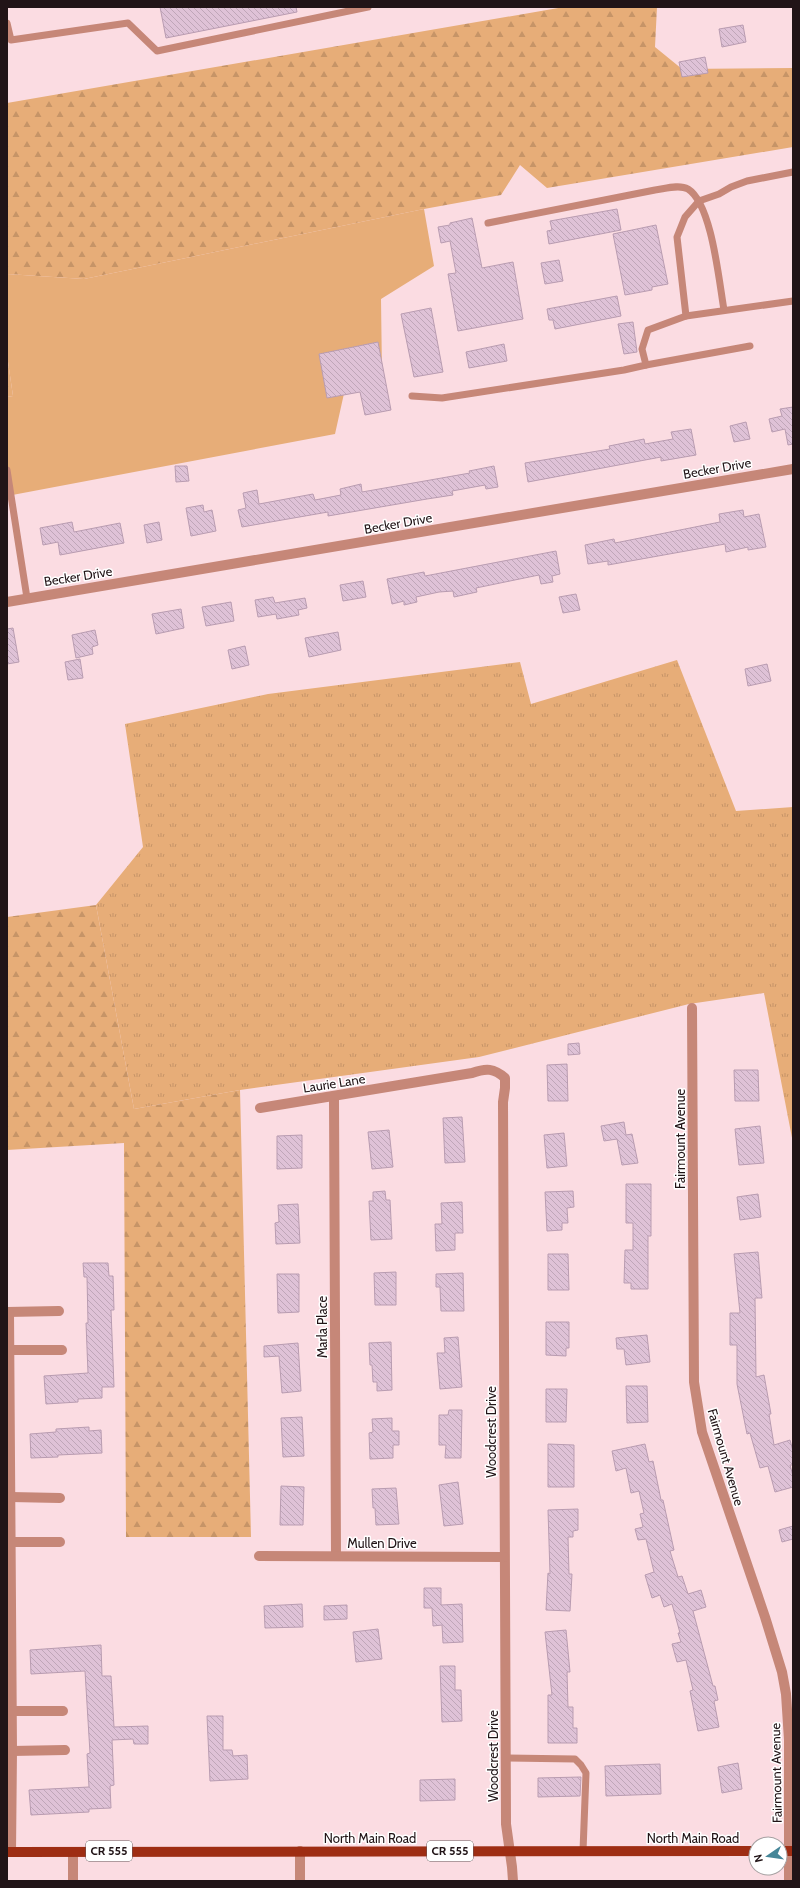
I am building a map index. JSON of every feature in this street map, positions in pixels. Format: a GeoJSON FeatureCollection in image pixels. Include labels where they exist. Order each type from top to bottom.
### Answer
{"type":"FeatureCollection","features":[{"type":"Feature","properties":{"kind":"main road","name":"North Main Road"},"geometry":{"type":"LineString","coordinates":[[9,1852],[300,1850],[748,1851]]}},
{"type":"Feature","properties":{"kind":"street","name":"Becker Drive"},"geometry":{"type":"LineString","coordinates":[[7,602],[793,469]]}},
{"type":"Feature","properties":{"kind":"street","name":"Fairmount Avenue"},"geometry":{"type":"LineString","coordinates":[[692,1008],[696,1394],[702,1432],[765,1617],[782,1672],[788,1718],[787,1836]]}},
{"type":"Feature","properties":{"kind":"street","name":"Woodcrest Drive"},"geometry":{"type":"LineString","coordinates":[[413,1083],[493,1069],[505,1078],[503,1102],[506,1824],[512,1881]]}},
{"type":"Feature","properties":{"kind":"street","name":"Laurie Lane"},"geometry":{"type":"LineString","coordinates":[[260,1108],[413,1083]]}},
{"type":"Feature","properties":{"kind":"street","name":"Marla Place"},"geometry":{"type":"LineString","coordinates":[[334,1097],[336,1556]]}},
{"type":"Feature","properties":{"kind":"street"},"geometry":{"type":"LineString","coordinates":[[9,1852],[12,1711],[9,1624],[9,1542],[11,1497],[8,1312],[59,1311]]}},
{"type":"Feature","properties":{"kind":"street"},"geometry":{"type":"LineString","coordinates":[[8,1350],[62,1350]]}},
{"type":"Feature","properties":{"kind":"street"},"geometry":{"type":"LineString","coordinates":[[11,1497],[60,1498]]}},
{"type":"Feature","properties":{"kind":"street"},"geometry":{"type":"LineString","coordinates":[[9,1542],[60,1542]]}},
{"type":"Feature","properties":{"kind":"street","name":"Mullen Drive"},"geometry":{"type":"LineString","coordinates":[[259,1556],[504,1557]]}},
{"type":"Feature","properties":{"kind":"street"},"geometry":{"type":"LineString","coordinates":[[12,1711],[63,1711]]}},
{"type":"Feature","properties":{"kind":"street"},"geometry":{"type":"LineString","coordinates":[[12,1751],[65,1750]]}},
{"type":"Feature","properties":{"kind":"street"},"geometry":{"type":"LineString","coordinates":[[300,1850],[300,1881]]}},
{"type":"Feature","properties":{"kind":"street"},"geometry":{"type":"LineString","coordinates":[[73,1852],[73,1881]]}},
{"type":"Feature","properties":{"kind":"street","name":"Fairmount Avenue"},"geometry":{"type":"LineString","coordinates":[[788,1866],[789,1881]]}},
{"type":"Feature","properties":{"kind":"lane"},"geometry":{"type":"LineString","coordinates":[[7,23],[11,40],[128,23],[157,51],[368,7]]}},
{"type":"Feature","properties":{"kind":"lane"},"geometry":{"type":"LineString","coordinates":[[686,316],[677,237],[685,217],[699,201],[719,194],[731,187],[747,181],[793,172]]}},
{"type":"Feature","properties":{"kind":"lane"},"geometry":{"type":"LineString","coordinates":[[488,223],[655,190],[677,187],[687,189],[699,201],[708,219],[724,310]]}},
{"type":"Feature","properties":{"kind":"lane"},"geometry":{"type":"LineString","coordinates":[[646,365],[642,349],[648,330],[686,316],[793,301]]}},
{"type":"Feature","properties":{"kind":"lane"},"geometry":{"type":"LineString","coordinates":[[412,396],[442,398],[624,370],[750,346]]}},
{"type":"Feature","properties":{"kind":"lane"},"geometry":{"type":"LineString","coordinates":[[7,470],[27,598]]}},
{"type":"Feature","properties":{"kind":"lane"},"geometry":{"type":"LineString","coordinates":[[506,1758],[575,1759],[581,1765],[586,1773],[583,1851]]}},
{"type":"Feature","properties":{"kind":"green space"},"geometry":{"type":"Polygon","coordinates":[[[564,7],[657,7],[655,47],[682,69],[793,68],[793,147],[547,188],[520,165],[501,195],[424,209],[84,279],[7,274],[7,103],[564,7]]]}},
{"type":"Feature","properties":{"kind":"green space"},"geometry":{"type":"Polygon","coordinates":[[[424,209],[434,266],[381,299],[382,374],[345,389],[335,434],[7,496],[7,397],[13,396],[7,355],[7,274],[84,279],[424,209]]]}},
{"type":"Feature","properties":{"kind":"green space"},"geometry":{"type":"Polygon","coordinates":[[[7,355],[13,396],[7,397],[7,355]]]}},
{"type":"Feature","properties":{"kind":"green space"},"geometry":{"type":"Polygon","coordinates":[[[677,660],[736,811],[793,807],[793,1143],[764,993],[689,1004],[479,1057],[240,1090],[134,1109],[96,905],[143,847],[125,724],[268,694],[520,662],[531,704],[677,660]]]}},
{"type":"Feature","properties":{"kind":"green space"},"geometry":{"type":"Polygon","coordinates":[[[96,905],[134,1109],[240,1090],[251,1537],[126,1537],[124,1143],[7,1150],[7,917],[96,905]]]}},
{"type":"Feature","properties":{"kind":"building"},"geometry":{"type":"Polygon","coordinates":[[[160,7],[296,7],[297,12],[166,38],[160,7]]]}},
{"type":"Feature","properties":{"kind":"building"},"geometry":{"type":"Polygon","coordinates":[[[743,25],[746,42],[722,47],[719,29],[743,25]]]}},
{"type":"Feature","properties":{"kind":"building"},"geometry":{"type":"Polygon","coordinates":[[[705,57],[708,73],[682,77],[679,62],[705,57]]]}},
{"type":"Feature","properties":{"kind":"building"},"geometry":{"type":"Polygon","coordinates":[[[617,209],[621,230],[549,244],[547,231],[552,230],[550,221],[617,209]]]}},
{"type":"Feature","properties":{"kind":"building"},"geometry":{"type":"Polygon","coordinates":[[[472,218],[482,268],[513,262],[523,319],[458,331],[448,274],[456,273],[450,241],[441,243],[438,227],[472,218]]]}},
{"type":"Feature","properties":{"kind":"building"},"geometry":{"type":"Polygon","coordinates":[[[656,225],[668,284],[652,287],[652,290],[625,295],[613,234],[656,225]]]}},
{"type":"Feature","properties":{"kind":"building"},"geometry":{"type":"Polygon","coordinates":[[[559,260],[563,281],[545,284],[541,263],[559,260]]]}},
{"type":"Feature","properties":{"kind":"building"},"geometry":{"type":"Polygon","coordinates":[[[617,296],[621,316],[555,329],[553,320],[549,320],[547,309],[617,296]]]}},
{"type":"Feature","properties":{"kind":"building"},"geometry":{"type":"Polygon","coordinates":[[[431,308],[443,372],[414,377],[401,314],[431,308]]]}},
{"type":"Feature","properties":{"kind":"building"},"geometry":{"type":"Polygon","coordinates":[[[633,322],[637,352],[624,354],[618,324],[633,322]]]}},
{"type":"Feature","properties":{"kind":"building"},"geometry":{"type":"Polygon","coordinates":[[[378,342],[391,410],[365,415],[360,392],[327,398],[319,354],[378,342]]]}},
{"type":"Feature","properties":{"kind":"building"},"geometry":{"type":"Polygon","coordinates":[[[504,344],[507,361],[469,368],[466,352],[504,344]]]}},
{"type":"Feature","properties":{"kind":"building"},"geometry":{"type":"Polygon","coordinates":[[[793,407],[793,444],[788,445],[785,429],[772,432],[769,419],[782,416],[780,409],[793,407]]]}},
{"type":"Feature","properties":{"kind":"building"},"geometry":{"type":"Polygon","coordinates":[[[746,422],[750,439],[734,442],[730,426],[746,422]]]}},
{"type":"Feature","properties":{"kind":"building"},"geometry":{"type":"Polygon","coordinates":[[[691,429],[696,455],[661,461],[661,457],[528,482],[525,463],[610,449],[609,446],[644,439],[645,444],[673,439],[671,432],[691,429]]]}},
{"type":"Feature","properties":{"kind":"building"},"geometry":{"type":"Polygon","coordinates":[[[175,466],[187,466],[189,481],[176,482],[175,466]]]}},
{"type":"Feature","properties":{"kind":"building"},"geometry":{"type":"Polygon","coordinates":[[[494,466],[498,487],[486,489],[485,485],[452,491],[453,495],[328,516],[328,512],[242,527],[238,510],[246,508],[243,493],[257,490],[259,504],[313,494],[315,500],[341,495],[340,489],[361,484],[362,492],[470,473],[469,471],[494,466]]]}},
{"type":"Feature","properties":{"kind":"building"},"geometry":{"type":"Polygon","coordinates":[[[203,505],[204,512],[212,510],[216,531],[191,536],[186,508],[203,505]]]}},
{"type":"Feature","properties":{"kind":"building"},"geometry":{"type":"Polygon","coordinates":[[[743,510],[744,517],[759,514],[766,547],[748,550],[748,547],[726,552],[725,544],[608,565],[608,561],[588,564],[585,545],[614,539],[615,543],[720,522],[719,514],[743,510]]]}},
{"type":"Feature","properties":{"kind":"building"},"geometry":{"type":"Polygon","coordinates":[[[72,522],[74,532],[120,523],[124,543],[60,555],[58,542],[43,545],[40,528],[72,522]]]}},
{"type":"Feature","properties":{"kind":"building"},"geometry":{"type":"Polygon","coordinates":[[[159,522],[162,540],[147,543],[144,525],[159,522]]]}},
{"type":"Feature","properties":{"kind":"building"},"geometry":{"type":"Polygon","coordinates":[[[556,551],[560,574],[552,576],[553,582],[541,584],[539,575],[476,588],[477,592],[454,597],[453,591],[439,592],[416,597],[417,602],[404,605],[404,601],[392,604],[387,579],[424,572],[425,576],[556,551]]]}},
{"type":"Feature","properties":{"kind":"building"},"geometry":{"type":"Polygon","coordinates":[[[363,581],[366,597],[343,601],[340,585],[363,581]]]}},
{"type":"Feature","properties":{"kind":"building"},"geometry":{"type":"Polygon","coordinates":[[[576,594],[580,610],[563,613],[559,597],[576,594]]]}},
{"type":"Feature","properties":{"kind":"building"},"geometry":{"type":"Polygon","coordinates":[[[273,597],[275,603],[305,598],[307,608],[298,610],[299,615],[277,619],[276,614],[258,617],[255,600],[273,597]]]}},
{"type":"Feature","properties":{"kind":"building"},"geometry":{"type":"Polygon","coordinates":[[[231,602],[234,621],[206,626],[202,607],[231,602]]]}},
{"type":"Feature","properties":{"kind":"building"},"geometry":{"type":"Polygon","coordinates":[[[181,609],[184,628],[156,634],[152,614],[181,609]]]}},
{"type":"Feature","properties":{"kind":"building"},"geometry":{"type":"Polygon","coordinates":[[[13,628],[19,662],[7,664],[7,629],[13,628]]]}},
{"type":"Feature","properties":{"kind":"building"},"geometry":{"type":"Polygon","coordinates":[[[95,630],[98,645],[92,647],[93,654],[76,658],[72,635],[95,630]]]}},
{"type":"Feature","properties":{"kind":"building"},"geometry":{"type":"Polygon","coordinates":[[[338,632],[341,650],[309,657],[305,638],[338,632]]]}},
{"type":"Feature","properties":{"kind":"building"},"geometry":{"type":"Polygon","coordinates":[[[245,646],[249,665],[232,669],[228,650],[245,646]]]}},
{"type":"Feature","properties":{"kind":"building"},"geometry":{"type":"Polygon","coordinates":[[[80,659],[83,678],[68,680],[65,662],[80,659]]]}},
{"type":"Feature","properties":{"kind":"building"},"geometry":{"type":"Polygon","coordinates":[[[767,664],[771,681],[748,686],[745,669],[767,664]]]}},
{"type":"Feature","properties":{"kind":"building"},"geometry":{"type":"Polygon","coordinates":[[[579,1043],[580,1054],[568,1055],[568,1044],[579,1043]]]}},
{"type":"Feature","properties":{"kind":"building"},"geometry":{"type":"Polygon","coordinates":[[[567,1064],[568,1101],[548,1101],[547,1065],[567,1064]]]}},
{"type":"Feature","properties":{"kind":"building"},"geometry":{"type":"Polygon","coordinates":[[[734,1070],[758,1070],[759,1101],[735,1101],[734,1070]]]}},
{"type":"Feature","properties":{"kind":"building"},"geometry":{"type":"Polygon","coordinates":[[[462,1117],[465,1162],[445,1163],[443,1118],[462,1117]]]}},
{"type":"Feature","properties":{"kind":"building"},"geometry":{"type":"Polygon","coordinates":[[[624,1122],[626,1135],[632,1134],[638,1163],[622,1165],[617,1139],[604,1141],[601,1126],[624,1122]]]}},
{"type":"Feature","properties":{"kind":"building"},"geometry":{"type":"Polygon","coordinates":[[[760,1126],[764,1163],[739,1165],[735,1129],[760,1126]]]}},
{"type":"Feature","properties":{"kind":"building"},"geometry":{"type":"Polygon","coordinates":[[[389,1130],[393,1167],[372,1169],[368,1132],[389,1130]]]}},
{"type":"Feature","properties":{"kind":"building"},"geometry":{"type":"Polygon","coordinates":[[[564,1133],[567,1166],[547,1168],[544,1135],[564,1133]]]}},
{"type":"Feature","properties":{"kind":"building"},"geometry":{"type":"Polygon","coordinates":[[[302,1135],[302,1168],[277,1169],[277,1136],[302,1135]]]}},
{"type":"Feature","properties":{"kind":"building"},"geometry":{"type":"Polygon","coordinates":[[[626,1184],[651,1184],[651,1236],[648,1236],[648,1289],[631,1289],[631,1283],[624,1283],[625,1250],[633,1250],[633,1223],[626,1223],[626,1184]]]}},
{"type":"Feature","properties":{"kind":"building"},"geometry":{"type":"Polygon","coordinates":[[[385,1191],[386,1200],[390,1200],[392,1239],[371,1240],[369,1201],[373,1201],[373,1192],[385,1191]]]}},
{"type":"Feature","properties":{"kind":"building"},"geometry":{"type":"Polygon","coordinates":[[[573,1191],[574,1207],[567,1208],[568,1223],[562,1223],[562,1230],[547,1231],[545,1192],[573,1191]]]}},
{"type":"Feature","properties":{"kind":"building"},"geometry":{"type":"Polygon","coordinates":[[[758,1194],[761,1217],[740,1220],[737,1197],[758,1194]]]}},
{"type":"Feature","properties":{"kind":"building"},"geometry":{"type":"Polygon","coordinates":[[[462,1202],[463,1233],[455,1233],[455,1250],[436,1251],[435,1224],[442,1224],[441,1203],[462,1202]]]}},
{"type":"Feature","properties":{"kind":"building"},"geometry":{"type":"Polygon","coordinates":[[[298,1204],[300,1243],[276,1244],[275,1223],[279,1222],[278,1205],[298,1204]]]}},
{"type":"Feature","properties":{"kind":"building"},"geometry":{"type":"Polygon","coordinates":[[[758,1252],[762,1298],[755,1298],[756,1377],[764,1375],[771,1414],[769,1414],[774,1445],[790,1440],[793,1451],[793,1465],[790,1465],[793,1476],[793,1487],[775,1492],[768,1466],[760,1468],[750,1433],[747,1434],[737,1384],[737,1345],[730,1345],[730,1313],[740,1313],[734,1254],[758,1252]]]}},
{"type":"Feature","properties":{"kind":"building"},"geometry":{"type":"Polygon","coordinates":[[[548,1254],[568,1254],[569,1290],[548,1290],[548,1254]]]}},
{"type":"Feature","properties":{"kind":"building"},"geometry":{"type":"Polygon","coordinates":[[[83,1263],[108,1263],[109,1276],[113,1276],[114,1310],[111,1310],[114,1387],[102,1387],[102,1398],[78,1399],[78,1402],[46,1404],[44,1376],[88,1373],[86,1323],[88,1323],[87,1277],[84,1277],[83,1263]]]}},
{"type":"Feature","properties":{"kind":"building"},"geometry":{"type":"Polygon","coordinates":[[[396,1272],[396,1305],[375,1305],[374,1273],[396,1272]]]}},
{"type":"Feature","properties":{"kind":"building"},"geometry":{"type":"Polygon","coordinates":[[[463,1273],[464,1311],[441,1311],[440,1287],[436,1287],[436,1274],[463,1273]]]}},
{"type":"Feature","properties":{"kind":"building"},"geometry":{"type":"Polygon","coordinates":[[[277,1274],[299,1274],[299,1312],[278,1313],[277,1274]]]}},
{"type":"Feature","properties":{"kind":"building"},"geometry":{"type":"Polygon","coordinates":[[[546,1322],[569,1322],[569,1348],[566,1348],[566,1356],[546,1355],[546,1322]]]}},
{"type":"Feature","properties":{"kind":"building"},"geometry":{"type":"Polygon","coordinates":[[[647,1335],[650,1362],[626,1365],[624,1349],[617,1349],[616,1338],[647,1335]]]}},
{"type":"Feature","properties":{"kind":"building"},"geometry":{"type":"Polygon","coordinates":[[[458,1337],[462,1387],[440,1389],[437,1353],[445,1353],[444,1338],[458,1337]]]}},
{"type":"Feature","properties":{"kind":"building"},"geometry":{"type":"Polygon","coordinates":[[[391,1342],[392,1390],[377,1391],[377,1382],[373,1382],[372,1365],[370,1365],[369,1343],[391,1342]]]}},
{"type":"Feature","properties":{"kind":"building"},"geometry":{"type":"Polygon","coordinates":[[[298,1343],[301,1391],[282,1393],[279,1356],[264,1357],[264,1346],[298,1343]]]}},
{"type":"Feature","properties":{"kind":"building"},"geometry":{"type":"Polygon","coordinates":[[[626,1386],[647,1386],[648,1422],[627,1423],[626,1386]]]}},
{"type":"Feature","properties":{"kind":"building"},"geometry":{"type":"Polygon","coordinates":[[[546,1389],[567,1389],[566,1422],[546,1422],[546,1389]]]}},
{"type":"Feature","properties":{"kind":"building"},"geometry":{"type":"Polygon","coordinates":[[[449,1410],[462,1410],[461,1458],[445,1458],[446,1445],[439,1445],[439,1415],[448,1415],[449,1410]]]}},
{"type":"Feature","properties":{"kind":"building"},"geometry":{"type":"Polygon","coordinates":[[[302,1417],[304,1456],[283,1457],[281,1418],[302,1417]]]}},
{"type":"Feature","properties":{"kind":"building"},"geometry":{"type":"Polygon","coordinates":[[[392,1418],[392,1431],[399,1431],[399,1445],[393,1445],[393,1458],[370,1459],[369,1433],[373,1432],[372,1419],[392,1418]]]}},
{"type":"Feature","properties":{"kind":"building"},"geometry":{"type":"Polygon","coordinates":[[[89,1427],[89,1431],[101,1430],[102,1453],[31,1458],[30,1434],[56,1432],[56,1429],[89,1427]]]}},
{"type":"Feature","properties":{"kind":"building"},"geometry":{"type":"Polygon","coordinates":[[[548,1444],[574,1445],[574,1487],[548,1487],[548,1444]]]}},
{"type":"Feature","properties":{"kind":"building"},"geometry":{"type":"Polygon","coordinates":[[[645,1444],[649,1462],[653,1461],[661,1500],[663,1500],[674,1550],[670,1551],[678,1577],[682,1576],[688,1594],[701,1590],[706,1607],[693,1611],[713,1686],[715,1686],[718,1700],[714,1701],[719,1727],[698,1731],[690,1691],[693,1690],[686,1660],[677,1662],[672,1644],[681,1642],[672,1604],[664,1607],[660,1595],[652,1598],[645,1575],[654,1572],[646,1539],[638,1540],[635,1529],[643,1527],[640,1514],[644,1513],[639,1491],[631,1493],[626,1468],[616,1471],[612,1451],[645,1444]]]}},
{"type":"Feature","properties":{"kind":"building"},"geometry":{"type":"Polygon","coordinates":[[[458,1482],[463,1524],[444,1526],[439,1485],[458,1482]]]}},
{"type":"Feature","properties":{"kind":"building"},"geometry":{"type":"Polygon","coordinates":[[[281,1486],[304,1487],[303,1525],[280,1525],[281,1486]]]}},
{"type":"Feature","properties":{"kind":"building"},"geometry":{"type":"Polygon","coordinates":[[[396,1488],[399,1524],[376,1525],[372,1489],[396,1488]]]}},
{"type":"Feature","properties":{"kind":"building"},"geometry":{"type":"Polygon","coordinates":[[[578,1509],[578,1530],[573,1531],[573,1537],[568,1537],[569,1574],[572,1574],[570,1611],[546,1610],[548,1573],[550,1574],[548,1510],[578,1509]]]}},
{"type":"Feature","properties":{"kind":"building"},"geometry":{"type":"Polygon","coordinates":[[[793,1526],[793,1539],[782,1542],[779,1530],[793,1526]]]}},
{"type":"Feature","properties":{"kind":"building"},"geometry":{"type":"Polygon","coordinates":[[[424,1588],[441,1588],[441,1605],[462,1604],[463,1642],[443,1643],[442,1625],[433,1626],[432,1608],[424,1608],[424,1588]]]}},
{"type":"Feature","properties":{"kind":"building"},"geometry":{"type":"Polygon","coordinates":[[[302,1604],[303,1627],[265,1628],[264,1606],[302,1604]]]}},
{"type":"Feature","properties":{"kind":"building"},"geometry":{"type":"Polygon","coordinates":[[[347,1605],[347,1619],[324,1620],[324,1606],[347,1605]]]}},
{"type":"Feature","properties":{"kind":"building"},"geometry":{"type":"Polygon","coordinates":[[[378,1629],[382,1659],[356,1662],[353,1632],[378,1629]]]}},
{"type":"Feature","properties":{"kind":"building"},"geometry":{"type":"Polygon","coordinates":[[[566,1630],[570,1672],[567,1672],[568,1707],[573,1707],[573,1728],[577,1728],[577,1743],[548,1743],[548,1695],[552,1695],[545,1632],[566,1630]]]}},
{"type":"Feature","properties":{"kind":"building"},"geometry":{"type":"Polygon","coordinates":[[[101,1645],[102,1676],[111,1676],[114,1727],[148,1726],[148,1744],[134,1744],[133,1739],[112,1740],[114,1785],[110,1786],[111,1808],[89,1809],[89,1812],[31,1815],[29,1790],[89,1787],[87,1754],[90,1753],[85,1671],[31,1674],[30,1650],[101,1645]]]}},
{"type":"Feature","properties":{"kind":"building"},"geometry":{"type":"Polygon","coordinates":[[[440,1666],[455,1666],[455,1690],[461,1690],[462,1721],[442,1722],[440,1666]]]}},
{"type":"Feature","properties":{"kind":"building"},"geometry":{"type":"Polygon","coordinates":[[[207,1716],[223,1716],[223,1750],[232,1750],[233,1756],[247,1755],[248,1779],[210,1781],[207,1716]]]}},
{"type":"Feature","properties":{"kind":"building"},"geometry":{"type":"Polygon","coordinates":[[[738,1763],[742,1789],[722,1793],[718,1767],[738,1763]]]}},
{"type":"Feature","properties":{"kind":"building"},"geometry":{"type":"Polygon","coordinates":[[[660,1764],[661,1794],[606,1796],[605,1766],[660,1764]]]}},
{"type":"Feature","properties":{"kind":"building"},"geometry":{"type":"Polygon","coordinates":[[[581,1777],[580,1796],[538,1797],[538,1778],[581,1777]]]}},
{"type":"Feature","properties":{"kind":"building"},"geometry":{"type":"Polygon","coordinates":[[[455,1779],[455,1800],[420,1801],[420,1780],[455,1779]]]}}]}
